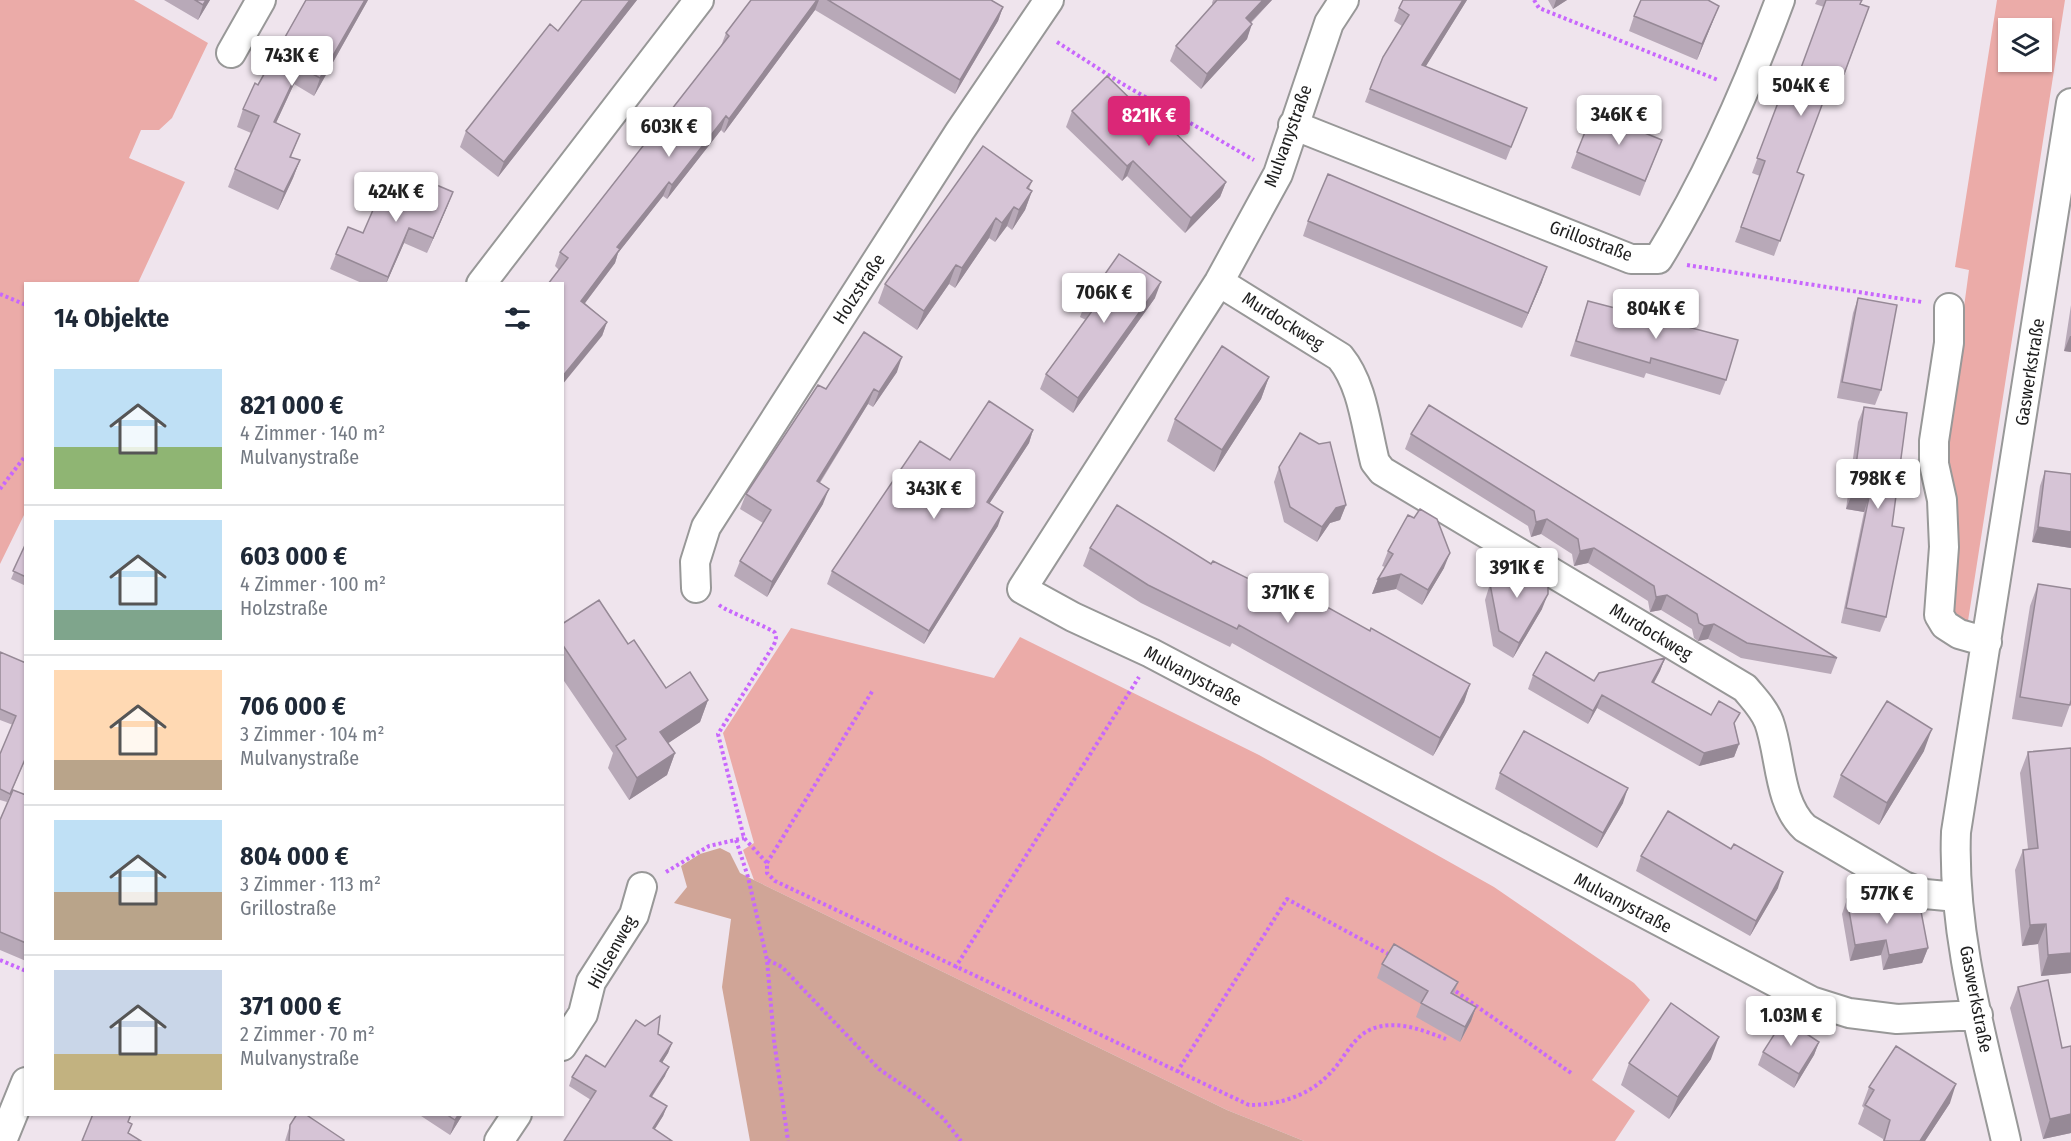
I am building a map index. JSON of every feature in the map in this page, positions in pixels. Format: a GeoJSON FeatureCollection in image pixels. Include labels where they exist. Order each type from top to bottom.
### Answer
{"type":"FeatureCollection","features":[{"type":"Feature","properties":{"kind":"street"},"geometry":{"type":"LineString","coordinates":[[231,52],[261,0]]}},
{"type":"Feature","properties":{"kind":"street"},"geometry":{"type":"LineString","coordinates":[[483,282],[699,0]]}},
{"type":"Feature","properties":{"kind":"street","name":"Holzstraße"},"geometry":{"type":"LineString","coordinates":[[696,588],[695,562],[706,527],[953,141],[1049,0]]}},
{"type":"Feature","properties":{"kind":"street","name":"Mulvanystraße"},"geometry":{"type":"LineString","coordinates":[[1344,0],[1329,23],[1278,174],[1219,282],[1022,589],[1073,617],[1151,653],[1811,1001],[1850,1013],[1897,1019],[1978,1015]]}},
{"type":"Feature","properties":{"kind":"street","name":"Grillostraße"},"geometry":{"type":"LineString","coordinates":[[1293,125],[1631,259],[1658,259],[1683,219],[1744,90],[1780,0]]}},
{"type":"Feature","properties":{"kind":"street","name":"Gaswerkstraße"},"geometry":{"type":"LineString","coordinates":[[2006,1141],[1978,1015],[1957,897],[1956,832],[2071,103]]}},
{"type":"Feature","properties":{"kind":"street","name":"Murdockweg"},"geometry":{"type":"LineString","coordinates":[[1219,282],[1340,357],[1350,370],[1356,385],[1375,462],[1382,471],[1745,688],[1760,705],[1769,722],[1795,819],[1805,828],[1904,886],[1925,894],[1957,897]]}},
{"type":"Feature","properties":{"kind":"street"},"geometry":{"type":"LineString","coordinates":[[1949,308],[1949,343],[1934,441],[1934,464],[1942,500],[1944,547],[1939,615],[1945,625],[1959,634],[1987,642]]}},
{"type":"Feature","properties":{"kind":"street","name":"Hülsenweg"},"geometry":{"type":"LineString","coordinates":[[564,1043],[583,1014],[591,982],[634,915],[642,887]]}},
{"type":"Feature","properties":{"kind":"street"},"geometry":{"type":"LineString","coordinates":[[2,1141],[24,1087]]}},
{"type":"Feature","properties":{"kind":"street"},"geometry":{"type":"LineString","coordinates":[[499,1141],[516,1116]]}},
{"type":"Feature","properties":{"kind":"path"},"geometry":{"type":"LineString","coordinates":[[1534,0],[1539,8],[1744,90]]}},
{"type":"Feature","properties":{"kind":"path"},"geometry":{"type":"LineString","coordinates":[[1032,26],[1120,83],[1278,174]]}},
{"type":"Feature","properties":{"kind":"path"},"geometry":{"type":"LineString","coordinates":[[1658,259],[1728,274],[1949,308]]}},
{"type":"Feature","properties":{"kind":"path"},"geometry":{"type":"LineString","coordinates":[[0,294],[24,304]]}},
{"type":"Feature","properties":{"kind":"path"},"geometry":{"type":"LineString","coordinates":[[0,489],[24,458]]}},
{"type":"Feature","properties":{"kind":"path"},"geometry":{"type":"LineString","coordinates":[[696,588],[731,614],[770,627],[775,633],[776,641],[718,734],[744,838],[767,863]]}},
{"type":"Feature","properties":{"kind":"path"},"geometry":{"type":"LineString","coordinates":[[955,968],[1131,693],[1151,653]]}},
{"type":"Feature","properties":{"kind":"path"},"geometry":{"type":"LineString","coordinates":[[873,690],[767,863],[767,873],[775,880],[955,968],[1249,1105],[1274,1105],[1300,1096],[1336,1066],[1366,1031],[1380,1026],[1411,1027],[1446,1039]]}},
{"type":"Feature","properties":{"kind":"path"},"geometry":{"type":"LineString","coordinates":[[642,887],[709,846],[744,838]]}},
{"type":"Feature","properties":{"kind":"path"},"geometry":{"type":"LineString","coordinates":[[735,840],[748,877],[767,960],[774,1040],[788,1141]]}},
{"type":"Feature","properties":{"kind":"path"},"geometry":{"type":"LineString","coordinates":[[1177,1072],[1287,899],[1402,961]]}},
{"type":"Feature","properties":{"kind":"path"},"geometry":{"type":"LineString","coordinates":[[0,960],[24,970]]}},
{"type":"Feature","properties":{"kind":"path"},"geometry":{"type":"LineString","coordinates":[[767,960],[782,967],[879,1069],[918,1096],[943,1118],[961,1141]]}},
{"type":"Feature","properties":{"kind":"path"},"geometry":{"type":"LineString","coordinates":[[1443,984],[1571,1073]]}},
{"type":"Feature","properties":{"kind":"shaded area"},"geometry":{"type":"Polygon","coordinates":[[[0,0],[134,0],[208,43],[172,118],[159,130],[141,130],[129,158],[185,182],[138,282],[24,282],[24,515],[0,564],[0,0]]]}},
{"type":"Feature","properties":{"kind":"shaded area"},"geometry":{"type":"Polygon","coordinates":[[[1997,0],[2065,0],[1968,621],[1964,624],[1946,605],[1942,469],[1969,270],[1955,267],[1997,0]]]}},
{"type":"Feature","properties":{"kind":"shaded area"},"geometry":{"type":"Polygon","coordinates":[[[791,628],[994,678],[1020,637],[1259,755],[1494,887],[1634,983],[1650,1000],[1592,1080],[1635,1111],[1615,1141],[1304,1141],[1227,1110],[754,880],[743,850],[754,843],[723,733],[791,628]]]}},
{"type":"Feature","properties":{"kind":"shaded area"},"geometry":{"type":"Polygon","coordinates":[[[720,848],[730,853],[740,873],[1227,1110],[1304,1141],[750,1141],[722,987],[731,919],[674,903],[687,887],[681,866],[700,854],[720,848]]]}},
{"type":"Feature","properties":{"kind":"building"},"geometry":{"type":"Polygon","coordinates":[[[195,0],[206,0],[203,5],[195,0]]]}},
{"type":"Feature","properties":{"kind":"building"},"geometry":{"type":"Polygon","coordinates":[[[306,0],[365,0],[320,78],[300,67],[274,122],[300,134],[290,157],[300,160],[284,192],[235,169],[259,116],[243,109],[255,83],[258,85],[306,0]]]}},
{"type":"Feature","properties":{"kind":"building"},"geometry":{"type":"Polygon","coordinates":[[[582,0],[630,0],[504,162],[466,131],[550,24],[558,31],[582,0]]]}},
{"type":"Feature","properties":{"kind":"building"},"geometry":{"type":"Polygon","coordinates":[[[751,0],[817,0],[729,119],[726,116],[672,185],[669,182],[617,247],[620,249],[581,301],[607,322],[564,375],[564,282],[550,282],[568,258],[560,252],[729,36],[726,33],[751,0]]]}},
{"type":"Feature","properties":{"kind":"building"},"geometry":{"type":"Polygon","coordinates":[[[828,0],[991,0],[1003,7],[960,80],[828,0]]]}},
{"type":"Feature","properties":{"kind":"building"},"geometry":{"type":"Polygon","coordinates":[[[1217,0],[1263,0],[1246,18],[1252,24],[1207,74],[1176,46],[1217,0]]]}},
{"type":"Feature","properties":{"kind":"building"},"geometry":{"type":"Polygon","coordinates":[[[1403,0],[1463,0],[1422,65],[1527,108],[1511,147],[1370,89],[1383,57],[1409,15],[1399,8],[1403,0]]]}},
{"type":"Feature","properties":{"kind":"building"},"geometry":{"type":"Polygon","coordinates":[[[1641,0],[1708,0],[1719,6],[1702,44],[1634,16],[1641,0]]]}},
{"type":"Feature","properties":{"kind":"building"},"geometry":{"type":"Polygon","coordinates":[[[1826,0],[1862,0],[1860,4],[1869,7],[1844,74],[1835,70],[1797,172],[1804,175],[1780,241],[1741,227],[1765,161],[1757,158],[1782,92],[1791,95],[1826,0]]]}},
{"type":"Feature","properties":{"kind":"building"},"geometry":{"type":"Polygon","coordinates":[[[1107,76],[1162,130],[1167,125],[1226,182],[1191,218],[1133,161],[1127,166],[1072,111],[1107,76]]]}},
{"type":"Feature","properties":{"kind":"building"},"geometry":{"type":"Polygon","coordinates":[[[1593,112],[1662,140],[1645,181],[1577,152],[1593,112]]]}},
{"type":"Feature","properties":{"kind":"building"},"geometry":{"type":"Polygon","coordinates":[[[983,146],[1032,181],[1027,188],[1032,191],[1019,210],[1014,207],[1002,223],[996,218],[962,268],[956,265],[924,311],[885,284],[983,146]]]}},
{"type":"Feature","properties":{"kind":"building"},"geometry":{"type":"Polygon","coordinates":[[[1328,174],[1547,267],[1528,313],[1308,221],[1328,174]]]}},
{"type":"Feature","properties":{"kind":"building"},"geometry":{"type":"Polygon","coordinates":[[[395,175],[410,182],[413,175],[453,192],[433,238],[409,228],[388,277],[336,254],[348,227],[363,233],[383,187],[389,190],[395,175]]]}},
{"type":"Feature","properties":{"kind":"building"},"geometry":{"type":"Polygon","coordinates":[[[1119,254],[1161,282],[1078,398],[1046,374],[1095,307],[1086,301],[1119,254]]]}},
{"type":"Feature","properties":{"kind":"building"},"geometry":{"type":"Polygon","coordinates":[[[1858,298],[1897,305],[1881,390],[1842,382],[1858,298]]]}},
{"type":"Feature","properties":{"kind":"building"},"geometry":{"type":"Polygon","coordinates":[[[1588,301],[1738,340],[1726,380],[1651,358],[1650,363],[1576,341],[1588,301]]]}},
{"type":"Feature","properties":{"kind":"building"},"geometry":{"type":"Polygon","coordinates":[[[864,332],[902,357],[879,392],[874,389],[817,481],[829,489],[772,582],[740,561],[771,510],[746,494],[818,385],[826,389],[864,332]]]}},
{"type":"Feature","properties":{"kind":"building"},"geometry":{"type":"Polygon","coordinates":[[[1222,346],[1269,377],[1222,450],[1175,419],[1222,346]]]}},
{"type":"Feature","properties":{"kind":"building"},"geometry":{"type":"Polygon","coordinates":[[[989,401],[1033,430],[987,502],[1003,512],[929,631],[832,571],[920,441],[950,460],[989,401]]]}},
{"type":"Feature","properties":{"kind":"building"},"geometry":{"type":"Polygon","coordinates":[[[1429,405],[1837,658],[1747,643],[1714,624],[1704,626],[1699,623],[1697,614],[1667,595],[1656,597],[1654,586],[1594,548],[1580,551],[1578,539],[1547,519],[1536,522],[1534,511],[1411,434],[1429,405]]]}},
{"type":"Feature","properties":{"kind":"building"},"geometry":{"type":"Polygon","coordinates":[[[1864,407],[1907,413],[1892,526],[1904,528],[1886,617],[1846,608],[1869,497],[1852,494],[1864,407]]]}},
{"type":"Feature","properties":{"kind":"building"},"geometry":{"type":"Polygon","coordinates":[[[1300,433],[1319,444],[1330,442],[1346,505],[1336,508],[1322,527],[1290,507],[1279,467],[1300,433]]]}},
{"type":"Feature","properties":{"kind":"building"},"geometry":{"type":"Polygon","coordinates":[[[2045,471],[2071,474],[2071,532],[2038,527],[2045,471]]]}},
{"type":"Feature","properties":{"kind":"building"},"geometry":{"type":"Polygon","coordinates":[[[1117,505],[1211,564],[1213,561],[1287,598],[1293,588],[1370,631],[1371,628],[1470,684],[1440,738],[1239,625],[1237,629],[1148,585],[1090,548],[1117,505]]]}},
{"type":"Feature","properties":{"kind":"building"},"geometry":{"type":"Polygon","coordinates":[[[1420,509],[1437,519],[1450,553],[1428,590],[1401,574],[1378,579],[1393,554],[1388,551],[1408,515],[1414,518],[1420,509]]]}},
{"type":"Feature","properties":{"kind":"building"},"geometry":{"type":"Polygon","coordinates":[[[24,547],[24,576],[13,571],[24,547]]]}},
{"type":"Feature","properties":{"kind":"building"},"geometry":{"type":"Polygon","coordinates":[[[1505,559],[1548,584],[1548,594],[1519,643],[1499,631],[1490,584],[1505,559]]]}},
{"type":"Feature","properties":{"kind":"building"},"geometry":{"type":"Polygon","coordinates":[[[2038,584],[2071,589],[2070,705],[2020,697],[2038,584]]]}},
{"type":"Feature","properties":{"kind":"building"},"geometry":{"type":"Polygon","coordinates":[[[599,600],[628,644],[634,640],[666,688],[690,672],[708,700],[660,732],[675,753],[637,778],[616,746],[626,739],[564,647],[564,623],[599,600]]]}},
{"type":"Feature","properties":{"kind":"building"},"geometry":{"type":"Polygon","coordinates":[[[0,652],[24,662],[24,762],[10,794],[0,789],[0,754],[16,716],[0,709],[0,652]]]}},
{"type":"Feature","properties":{"kind":"building"},"geometry":{"type":"Polygon","coordinates":[[[1546,652],[1594,681],[1599,673],[1665,658],[1652,682],[1711,715],[1719,701],[1740,713],[1734,723],[1739,744],[1704,753],[1602,695],[1593,711],[1533,675],[1546,652]]]}},
{"type":"Feature","properties":{"kind":"building"},"geometry":{"type":"Polygon","coordinates":[[[1887,701],[1932,729],[1887,803],[1841,775],[1887,701]]]}},
{"type":"Feature","properties":{"kind":"building"},"geometry":{"type":"Polygon","coordinates":[[[1524,731],[1628,788],[1603,833],[1500,773],[1524,731]]]}},
{"type":"Feature","properties":{"kind":"building"},"geometry":{"type":"Polygon","coordinates":[[[2071,748],[2071,953],[2048,955],[2046,924],[2030,925],[2023,850],[2038,848],[2028,752],[2071,748]]]}},
{"type":"Feature","properties":{"kind":"building"},"geometry":{"type":"Polygon","coordinates":[[[13,790],[24,794],[24,942],[0,932],[0,820],[13,790]]]}},
{"type":"Feature","properties":{"kind":"building"},"geometry":{"type":"Polygon","coordinates":[[[1668,811],[1731,849],[1734,844],[1783,872],[1756,921],[1641,856],[1668,811]]]}},
{"type":"Feature","properties":{"kind":"building"},"geometry":{"type":"Polygon","coordinates":[[[1878,894],[1881,912],[1920,906],[1928,948],[1889,955],[1886,940],[1855,945],[1847,899],[1878,894]]]}},
{"type":"Feature","properties":{"kind":"building"},"geometry":{"type":"Polygon","coordinates":[[[1394,944],[1458,982],[1451,993],[1476,1007],[1465,1027],[1421,1003],[1428,991],[1382,964],[1394,944]]]}},
{"type":"Feature","properties":{"kind":"building"},"geometry":{"type":"Polygon","coordinates":[[[2048,980],[2062,1048],[2071,1046],[2071,1114],[2050,1119],[2018,987],[2048,980]]]}},
{"type":"Feature","properties":{"kind":"building"},"geometry":{"type":"Polygon","coordinates":[[[1671,1003],[1719,1037],[1678,1097],[1629,1063],[1671,1003]]]}},
{"type":"Feature","properties":{"kind":"building"},"geometry":{"type":"Polygon","coordinates":[[[660,1016],[658,1034],[672,1043],[660,1061],[669,1067],[650,1096],[667,1106],[653,1128],[672,1141],[564,1141],[596,1091],[572,1077],[586,1055],[605,1067],[636,1020],[645,1026],[660,1016]]]}},
{"type":"Feature","properties":{"kind":"building"},"geometry":{"type":"Polygon","coordinates":[[[1784,1019],[1819,1042],[1799,1074],[1763,1052],[1784,1019]]]}},
{"type":"Feature","properties":{"kind":"building"},"geometry":{"type":"Polygon","coordinates":[[[1896,1046],[1956,1084],[1920,1141],[1884,1141],[1890,1120],[1865,1105],[1874,1090],[1869,1087],[1896,1046]]]}},
{"type":"Feature","properties":{"kind":"building"},"geometry":{"type":"Polygon","coordinates":[[[92,1116],[130,1116],[128,1122],[132,1124],[128,1133],[141,1141],[82,1141],[92,1116]]]}},
{"type":"Feature","properties":{"kind":"building"},"geometry":{"type":"Polygon","coordinates":[[[296,1116],[308,1116],[344,1140],[289,1141],[290,1125],[296,1116]]]}}]}
